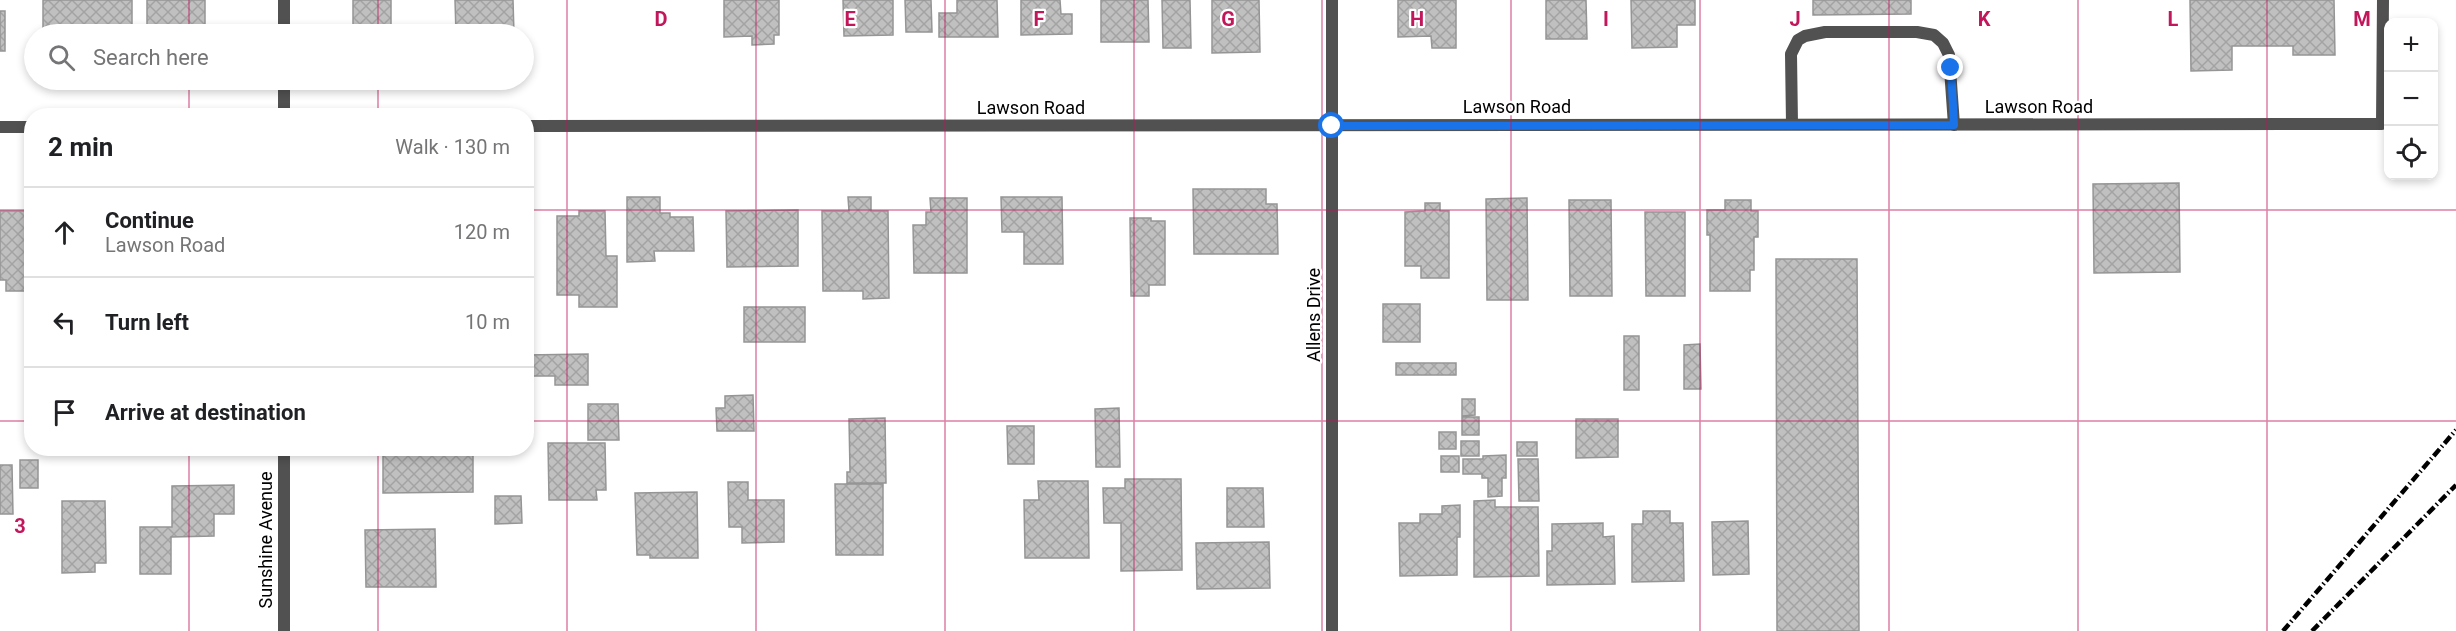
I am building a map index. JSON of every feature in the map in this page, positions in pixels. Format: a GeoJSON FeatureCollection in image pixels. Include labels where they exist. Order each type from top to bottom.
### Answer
{"type":"FeatureCollection","features":[{"type":"Feature","properties":{"kind":"street"},"geometry":{"type":"LineString","coordinates":[[284,0],[284,24]]}},
{"type":"Feature","properties":{"kind":"street","name":"Allens Drive"},"geometry":{"type":"LineString","coordinates":[[1332,0],[1332,631]]}},
{"type":"Feature","properties":{"kind":"street","name":"Lawson Road"},"geometry":{"type":"LineString","coordinates":[[534,126],[2382,124],[2383,0]]}},
{"type":"Feature","properties":{"kind":"street"},"geometry":{"type":"LineString","coordinates":[[1792,124],[1791,54],[1798,40],[1805,36],[1825,32],[1917,32],[1934,35],[1944,43],[1949,56],[1954,125]]}},
{"type":"Feature","properties":{"kind":"street"},"geometry":{"type":"LineString","coordinates":[[284,90],[284,108]]}},
{"type":"Feature","properties":{"kind":"street"},"geometry":{"type":"LineString","coordinates":[[0,127],[24,127]]}},
{"type":"Feature","properties":{"kind":"street","name":"Sunshine Avenue"},"geometry":{"type":"LineString","coordinates":[[284,456],[284,631]]}},
{"type":"Feature","properties":{"kind":"building"},"geometry":{"type":"Polygon","coordinates":[[[43,0],[132,0],[132,24],[43,24],[43,0]]]}},
{"type":"Feature","properties":{"kind":"building"},"geometry":{"type":"Polygon","coordinates":[[[147,0],[205,0],[205,24],[147,24],[147,0]]]}},
{"type":"Feature","properties":{"kind":"building"},"geometry":{"type":"Polygon","coordinates":[[[353,0],[391,0],[391,24],[353,24],[353,0]]]}},
{"type":"Feature","properties":{"kind":"building"},"geometry":{"type":"Polygon","coordinates":[[[455,0],[513,0],[514,24],[456,24],[455,0]]]}},
{"type":"Feature","properties":{"kind":"building"},"geometry":{"type":"Polygon","coordinates":[[[724,0],[779,0],[779,35],[774,35],[774,44],[752,45],[752,36],[724,37],[724,0]]]}},
{"type":"Feature","properties":{"kind":"building"},"geometry":{"type":"Polygon","coordinates":[[[843,0],[893,0],[893,35],[844,36],[843,0]]]}},
{"type":"Feature","properties":{"kind":"building"},"geometry":{"type":"Polygon","coordinates":[[[905,0],[931,0],[932,32],[906,32],[905,0]]]}},
{"type":"Feature","properties":{"kind":"building"},"geometry":{"type":"Polygon","coordinates":[[[957,0],[997,0],[998,37],[939,37],[939,13],[957,13],[957,0]]]}},
{"type":"Feature","properties":{"kind":"building"},"geometry":{"type":"Polygon","coordinates":[[[1021,0],[1060,0],[1061,14],[1072,14],[1072,34],[1021,35],[1021,0]]]}},
{"type":"Feature","properties":{"kind":"building"},"geometry":{"type":"Polygon","coordinates":[[[1101,0],[1148,0],[1149,42],[1101,42],[1101,0]]]}},
{"type":"Feature","properties":{"kind":"building"},"geometry":{"type":"Polygon","coordinates":[[[1162,0],[1190,0],[1191,48],[1163,48],[1162,0]]]}},
{"type":"Feature","properties":{"kind":"building"},"geometry":{"type":"Polygon","coordinates":[[[1212,0],[1259,0],[1260,52],[1212,53],[1212,0]]]}},
{"type":"Feature","properties":{"kind":"building"},"geometry":{"type":"Polygon","coordinates":[[[1398,0],[1456,0],[1456,48],[1432,48],[1431,36],[1398,37],[1398,0]]]}},
{"type":"Feature","properties":{"kind":"building"},"geometry":{"type":"Polygon","coordinates":[[[1546,0],[1586,0],[1587,39],[1546,39],[1546,0]]]}},
{"type":"Feature","properties":{"kind":"building"},"geometry":{"type":"Polygon","coordinates":[[[1631,0],[1695,0],[1695,25],[1677,25],[1677,47],[1632,48],[1631,0]]]}},
{"type":"Feature","properties":{"kind":"building"},"geometry":{"type":"Polygon","coordinates":[[[1813,0],[1911,0],[1911,14],[1813,15],[1813,0]]]}},
{"type":"Feature","properties":{"kind":"building"},"geometry":{"type":"Polygon","coordinates":[[[2190,0],[2334,0],[2335,55],[2293,55],[2293,46],[2232,46],[2232,70],[2191,71],[2190,0]]]}},
{"type":"Feature","properties":{"kind":"building"},"geometry":{"type":"Polygon","coordinates":[[[0,11],[5,11],[5,51],[0,51],[0,11]]]}},
{"type":"Feature","properties":{"kind":"building"},"geometry":{"type":"Polygon","coordinates":[[[2179,183],[2180,272],[2094,273],[2093,184],[2179,183]]]}},
{"type":"Feature","properties":{"kind":"building"},"geometry":{"type":"Polygon","coordinates":[[[1193,189],[1266,189],[1266,204],[1277,204],[1278,254],[1194,254],[1193,189]]]}},
{"type":"Feature","properties":{"kind":"building"},"geometry":{"type":"Polygon","coordinates":[[[627,197],[660,197],[660,213],[670,213],[670,217],[693,217],[694,251],[654,251],[655,261],[627,262],[627,197]]]}},
{"type":"Feature","properties":{"kind":"building"},"geometry":{"type":"Polygon","coordinates":[[[848,197],[871,197],[871,211],[888,211],[889,298],[863,299],[863,291],[823,291],[822,211],[849,211],[848,197]]]}},
{"type":"Feature","properties":{"kind":"building"},"geometry":{"type":"Polygon","coordinates":[[[1001,197],[1062,197],[1063,264],[1024,264],[1024,232],[1002,232],[1001,197]]]}},
{"type":"Feature","properties":{"kind":"building"},"geometry":{"type":"Polygon","coordinates":[[[930,198],[967,198],[967,273],[914,273],[913,225],[926,225],[926,212],[931,212],[930,198]]]}},
{"type":"Feature","properties":{"kind":"building"},"geometry":{"type":"Polygon","coordinates":[[[1527,198],[1528,300],[1487,300],[1486,199],[1527,198]]]}},
{"type":"Feature","properties":{"kind":"building"},"geometry":{"type":"Polygon","coordinates":[[[1569,200],[1611,200],[1612,296],[1570,296],[1569,200]]]}},
{"type":"Feature","properties":{"kind":"building"},"geometry":{"type":"Polygon","coordinates":[[[1725,200],[1751,200],[1751,211],[1758,211],[1758,237],[1754,237],[1754,270],[1750,270],[1750,291],[1710,291],[1710,235],[1707,235],[1707,210],[1725,210],[1725,200]]]}},
{"type":"Feature","properties":{"kind":"building"},"geometry":{"type":"Polygon","coordinates":[[[1425,203],[1440,203],[1440,211],[1449,211],[1449,278],[1421,278],[1421,266],[1405,266],[1405,212],[1425,211],[1425,203]]]}},
{"type":"Feature","properties":{"kind":"building"},"geometry":{"type":"Polygon","coordinates":[[[798,210],[798,266],[727,267],[726,211],[798,210]]]}},
{"type":"Feature","properties":{"kind":"building"},"geometry":{"type":"Polygon","coordinates":[[[0,211],[24,211],[24,291],[6,291],[6,280],[0,280],[0,211]]]}},
{"type":"Feature","properties":{"kind":"building"},"geometry":{"type":"Polygon","coordinates":[[[579,211],[605,211],[606,256],[617,256],[617,307],[579,307],[579,295],[557,295],[557,216],[579,216],[579,211]]]}},
{"type":"Feature","properties":{"kind":"building"},"geometry":{"type":"Polygon","coordinates":[[[1645,212],[1685,212],[1685,296],[1646,296],[1645,212]]]}},
{"type":"Feature","properties":{"kind":"building"},"geometry":{"type":"Polygon","coordinates":[[[1130,218],[1165,221],[1165,285],[1149,285],[1149,296],[1131,296],[1130,218]]]}},
{"type":"Feature","properties":{"kind":"building"},"geometry":{"type":"Polygon","coordinates":[[[1776,259],[1857,259],[1859,631],[1777,631],[1776,259]]]}},
{"type":"Feature","properties":{"kind":"building"},"geometry":{"type":"Polygon","coordinates":[[[1383,304],[1420,304],[1420,342],[1383,342],[1383,304]]]}},
{"type":"Feature","properties":{"kind":"building"},"geometry":{"type":"Polygon","coordinates":[[[744,307],[805,307],[805,342],[744,342],[744,307]]]}},
{"type":"Feature","properties":{"kind":"building"},"geometry":{"type":"Polygon","coordinates":[[[1624,336],[1639,336],[1639,390],[1624,390],[1624,336]]]}},
{"type":"Feature","properties":{"kind":"building"},"geometry":{"type":"Polygon","coordinates":[[[1700,344],[1701,389],[1684,389],[1684,345],[1700,344]]]}},
{"type":"Feature","properties":{"kind":"building"},"geometry":{"type":"Polygon","coordinates":[[[588,354],[588,385],[555,385],[555,376],[534,376],[534,355],[588,354]]]}},
{"type":"Feature","properties":{"kind":"building"},"geometry":{"type":"Polygon","coordinates":[[[1396,363],[1456,363],[1456,375],[1396,375],[1396,363]]]}},
{"type":"Feature","properties":{"kind":"building"},"geometry":{"type":"Polygon","coordinates":[[[753,395],[754,431],[717,431],[716,408],[725,408],[725,396],[753,395]]]}},
{"type":"Feature","properties":{"kind":"building"},"geometry":{"type":"Polygon","coordinates":[[[1462,399],[1475,399],[1475,415],[1462,416],[1462,399]]]}},
{"type":"Feature","properties":{"kind":"building"},"geometry":{"type":"Polygon","coordinates":[[[588,404],[618,404],[619,440],[588,440],[588,404]]]}},
{"type":"Feature","properties":{"kind":"building"},"geometry":{"type":"Polygon","coordinates":[[[1119,408],[1120,467],[1096,467],[1095,409],[1119,408]]]}},
{"type":"Feature","properties":{"kind":"building"},"geometry":{"type":"Polygon","coordinates":[[[1462,417],[1479,417],[1479,435],[1462,435],[1462,417]]]}},
{"type":"Feature","properties":{"kind":"building"},"geometry":{"type":"Polygon","coordinates":[[[885,418],[886,483],[847,483],[847,472],[850,472],[849,419],[885,418]]]}},
{"type":"Feature","properties":{"kind":"building"},"geometry":{"type":"Polygon","coordinates":[[[1576,419],[1618,419],[1618,457],[1576,458],[1576,419]]]}},
{"type":"Feature","properties":{"kind":"building"},"geometry":{"type":"Polygon","coordinates":[[[1007,426],[1034,426],[1034,464],[1008,464],[1007,426]]]}},
{"type":"Feature","properties":{"kind":"building"},"geometry":{"type":"Polygon","coordinates":[[[1439,432],[1456,432],[1456,449],[1439,449],[1439,432]]]}},
{"type":"Feature","properties":{"kind":"building"},"geometry":{"type":"Polygon","coordinates":[[[1461,441],[1479,441],[1479,456],[1461,456],[1461,441]]]}},
{"type":"Feature","properties":{"kind":"building"},"geometry":{"type":"Polygon","coordinates":[[[1517,442],[1537,442],[1537,456],[1517,456],[1517,442]]]}},
{"type":"Feature","properties":{"kind":"building"},"geometry":{"type":"Polygon","coordinates":[[[548,443],[605,443],[606,490],[596,490],[597,500],[549,500],[548,443]]]}},
{"type":"Feature","properties":{"kind":"building"},"geometry":{"type":"Polygon","coordinates":[[[1506,455],[1506,478],[1502,478],[1502,496],[1488,497],[1488,478],[1482,478],[1482,474],[1463,474],[1463,459],[1483,459],[1483,456],[1506,455]]]}},
{"type":"Feature","properties":{"kind":"building"},"geometry":{"type":"Polygon","coordinates":[[[383,456],[473,456],[473,492],[383,493],[383,456]]]}},
{"type":"Feature","properties":{"kind":"building"},"geometry":{"type":"Polygon","coordinates":[[[1441,456],[1459,456],[1459,472],[1441,472],[1441,456]]]}},
{"type":"Feature","properties":{"kind":"building"},"geometry":{"type":"Polygon","coordinates":[[[1518,459],[1538,459],[1539,501],[1519,501],[1518,459]]]}},
{"type":"Feature","properties":{"kind":"building"},"geometry":{"type":"Polygon","coordinates":[[[20,460],[38,460],[38,488],[20,488],[20,460]]]}},
{"type":"Feature","properties":{"kind":"building"},"geometry":{"type":"Polygon","coordinates":[[[0,465],[12,465],[13,514],[0,514],[0,465]]]}},
{"type":"Feature","properties":{"kind":"building"},"geometry":{"type":"Polygon","coordinates":[[[1125,479],[1181,479],[1182,570],[1121,571],[1121,523],[1104,523],[1103,488],[1125,488],[1125,479]]]}},
{"type":"Feature","properties":{"kind":"building"},"geometry":{"type":"Polygon","coordinates":[[[1038,481],[1088,481],[1089,558],[1025,558],[1024,500],[1039,500],[1038,481]]]}},
{"type":"Feature","properties":{"kind":"building"},"geometry":{"type":"Polygon","coordinates":[[[728,482],[748,482],[748,500],[784,500],[784,542],[742,543],[742,527],[729,527],[728,482]]]}},
{"type":"Feature","properties":{"kind":"building"},"geometry":{"type":"Polygon","coordinates":[[[835,484],[883,484],[883,555],[836,555],[835,484]]]}},
{"type":"Feature","properties":{"kind":"building"},"geometry":{"type":"Polygon","coordinates":[[[234,485],[234,514],[214,514],[214,536],[171,537],[171,574],[140,574],[140,527],[172,527],[172,486],[234,485]]]}},
{"type":"Feature","properties":{"kind":"building"},"geometry":{"type":"Polygon","coordinates":[[[1227,488],[1263,488],[1264,527],[1227,527],[1227,488]]]}},
{"type":"Feature","properties":{"kind":"building"},"geometry":{"type":"Polygon","coordinates":[[[697,492],[698,558],[650,558],[650,555],[637,555],[635,493],[697,492]]]}},
{"type":"Feature","properties":{"kind":"building"},"geometry":{"type":"Polygon","coordinates":[[[495,496],[521,496],[522,523],[495,524],[495,496]]]}},
{"type":"Feature","properties":{"kind":"building"},"geometry":{"type":"Polygon","coordinates":[[[1495,500],[1495,507],[1538,507],[1539,576],[1474,577],[1474,501],[1495,500]]]}},
{"type":"Feature","properties":{"kind":"building"},"geometry":{"type":"Polygon","coordinates":[[[62,501],[105,501],[106,563],[95,563],[95,572],[62,573],[62,501]]]}},
{"type":"Feature","properties":{"kind":"building"},"geometry":{"type":"Polygon","coordinates":[[[1460,505],[1457,575],[1400,576],[1399,523],[1420,523],[1420,514],[1442,514],[1442,506],[1460,505]]]}},
{"type":"Feature","properties":{"kind":"building"},"geometry":{"type":"Polygon","coordinates":[[[1643,511],[1670,511],[1670,523],[1683,523],[1684,581],[1632,582],[1632,524],[1643,524],[1643,511]]]}},
{"type":"Feature","properties":{"kind":"building"},"geometry":{"type":"Polygon","coordinates":[[[1748,521],[1749,574],[1713,575],[1712,522],[1748,521]]]}},
{"type":"Feature","properties":{"kind":"building"},"geometry":{"type":"Polygon","coordinates":[[[1603,523],[1603,537],[1614,536],[1615,584],[1547,585],[1547,551],[1552,551],[1552,524],[1603,523]]]}},
{"type":"Feature","properties":{"kind":"building"},"geometry":{"type":"Polygon","coordinates":[[[435,529],[436,587],[366,587],[365,530],[435,529]]]}},
{"type":"Feature","properties":{"kind":"building"},"geometry":{"type":"Polygon","coordinates":[[[1269,542],[1270,588],[1197,589],[1196,543],[1269,542]]]}},
{"type":"Feature","properties":{"kind":"railway"},"geometry":{"type":"LineString","coordinates":[[2283,631],[2456,430]]}},
{"type":"Feature","properties":{"kind":"railway"},"geometry":{"type":"LineString","coordinates":[[2312,631],[2456,485]]}},
{"type":"Feature","properties":{"kind":"route"},"geometry":{"type":"LineString","coordinates":[[1332,126],[1954,125],[1951,68]]}}]}
